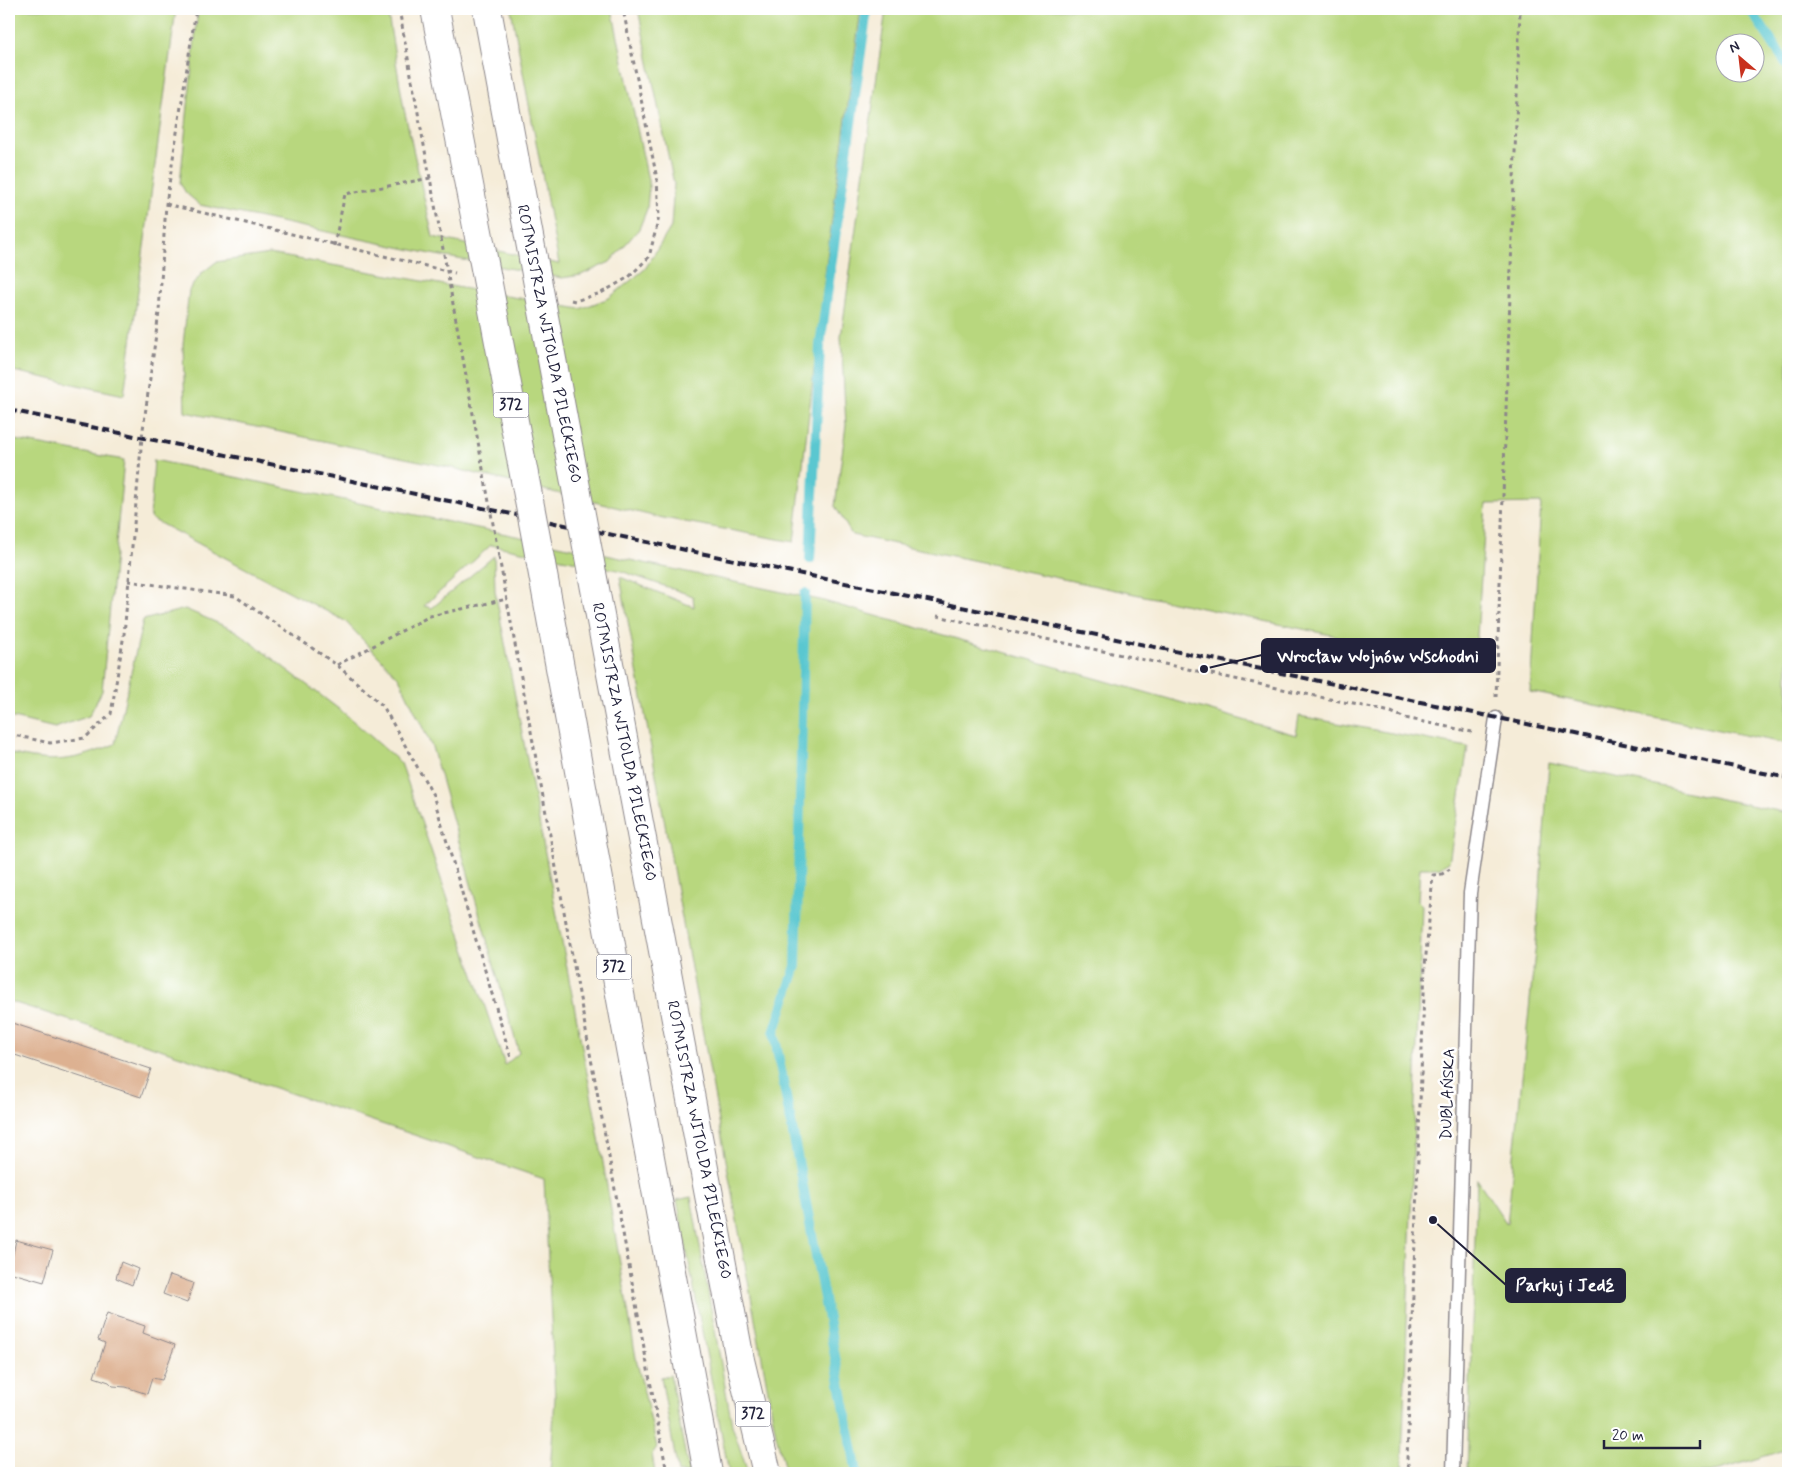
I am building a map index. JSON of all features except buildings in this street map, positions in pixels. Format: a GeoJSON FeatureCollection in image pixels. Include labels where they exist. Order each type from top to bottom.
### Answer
{"type":"FeatureCollection","features":[{"type":"Feature","properties":{"kind":"main road","name":"372"},"geometry":{"type":"LineString","coordinates":[[435,9],[541,564],[708,1473]]}},
{"type":"Feature","properties":{"kind":"main road","name":"ROTMISTRZA WITOLDA PILECKIEGO"},"geometry":{"type":"LineString","coordinates":[[487,9],[740,1360],[767,1473]]}},
{"type":"Feature","properties":{"kind":"lane","name":"DUBLAŃSKA"},"geometry":{"type":"LineString","coordinates":[[1453,1473],[1470,893],[1496,718]]}},
{"type":"Feature","properties":{"kind":"path"},"geometry":{"type":"LineString","coordinates":[[9,734],[50,743],[84,738],[111,714],[124,634],[142,437],[159,312],[166,204],[196,9]]}},
{"type":"Feature","properties":{"kind":"path"},"geometry":{"type":"LineString","coordinates":[[399,9],[668,1473]]}},
{"type":"Feature","properties":{"kind":"path"},"geometry":{"type":"LineString","coordinates":[[1496,718],[1520,9]]}},
{"type":"Feature","properties":{"kind":"path"},"geometry":{"type":"LineString","coordinates":[[334,246],[345,194],[431,178]]}},
{"type":"Feature","properties":{"kind":"path"},"geometry":{"type":"LineString","coordinates":[[128,581],[235,596],[337,665],[383,706],[433,794],[511,1058]]}},
{"type":"Feature","properties":{"kind":"path"},"geometry":{"type":"LineString","coordinates":[[337,665],[430,616],[507,599]]}},
{"type":"Feature","properties":{"kind":"path"},"geometry":{"type":"LineString","coordinates":[[937,616],[1382,710],[1405,718],[1476,733]]}},
{"type":"Feature","properties":{"kind":"path"},"geometry":{"type":"LineString","coordinates":[[1413,1473],[1409,1470],[1407,1459],[1425,966],[1432,875],[1442,874],[1454,863]]}},
{"type":"Feature","properties":{"kind":"green space"},"geometry":{"type":"Polygon","coordinates":[[[9,9],[176,9],[124,395],[9,370],[9,9]]]}},
{"type":"Feature","properties":{"kind":"green space"},"geometry":{"type":"Polygon","coordinates":[[[198,9],[387,9],[404,109],[433,237],[559,264],[511,9],[612,9],[649,185],[647,209],[639,229],[610,262],[581,275],[562,278],[436,255],[200,205],[186,193],[180,183],[198,9]]]}},
{"type":"Feature","properties":{"kind":"green space"},"geometry":{"type":"Polygon","coordinates":[[[638,9],[861,9],[828,249],[794,542],[653,516],[448,467],[185,412],[183,345],[189,290],[202,273],[216,262],[270,254],[580,309],[609,298],[645,269],[671,227],[674,184],[638,9]]]}},
{"type":"Feature","properties":{"kind":"green space"},"geometry":{"type":"Polygon","coordinates":[[[886,9],[1788,9],[1788,744],[1530,692],[1541,503],[1486,504],[1475,665],[852,535],[835,506],[846,425],[841,337],[886,9]]]}},
{"type":"Feature","properties":{"kind":"green space"},"geometry":{"type":"Polygon","coordinates":[[[9,439],[124,460],[102,691],[89,716],[55,728],[9,717],[9,439]]]}},
{"type":"Feature","properties":{"kind":"green space"},"geometry":{"type":"Polygon","coordinates":[[[154,460],[820,600],[1296,735],[1299,716],[1468,747],[1449,862],[1439,868],[1420,868],[1418,901],[1422,905],[1402,1463],[1408,1473],[786,1473],[776,1435],[620,577],[694,607],[693,596],[618,570],[491,545],[424,606],[432,608],[494,556],[495,591],[595,1115],[636,1358],[657,1447],[652,1454],[655,1473],[550,1473],[555,1398],[544,1179],[163,1050],[9,1001],[9,753],[51,760],[75,758],[115,744],[143,620],[185,609],[236,631],[344,713],[401,763],[505,1065],[519,1053],[432,747],[399,678],[345,621],[150,518],[154,460]]]}},
{"type":"Feature","properties":{"kind":"green space"},"geometry":{"type":"Polygon","coordinates":[[[1549,763],[1788,813],[1788,1449],[1710,1473],[1467,1473],[1477,1179],[1507,1224],[1536,942],[1549,763]]]}},
{"type":"Feature","properties":{"kind":"green space"},"geometry":{"type":"Polygon","coordinates":[[[691,1197],[732,1425],[748,1473],[729,1473],[677,1200],[691,1197]]]}},
{"type":"Feature","properties":{"kind":"green space"},"geometry":{"type":"Polygon","coordinates":[[[670,1375],[689,1473],[678,1473],[661,1377],[670,1375]]]}},
{"type":"Feature","properties":{"kind":"waterway"},"geometry":{"type":"LineString","coordinates":[[810,559],[820,345],[867,9]]}},
{"type":"Feature","properties":{"kind":"waterway"},"geometry":{"type":"LineString","coordinates":[[1750,9],[1788,66]]}},
{"type":"Feature","properties":{"kind":"waterway"},"geometry":{"type":"LineString","coordinates":[[805,593],[796,966],[774,1033],[857,1473]]}},
{"type":"Feature","properties":{"kind":"railway"},"geometry":{"type":"LineString","coordinates":[[9,410],[1788,778]]}},
{"type":"Feature","properties":{"kind":"place","name":"Wrocław Wojnów Wschodni"},"geometry":{"type":"Point","coordinates":[1204,669]}},
{"type":"Feature","properties":{"kind":"place","name":"Parkuj i Jedź"},"geometry":{"type":"Point","coordinates":[1433,1220]}}]}
